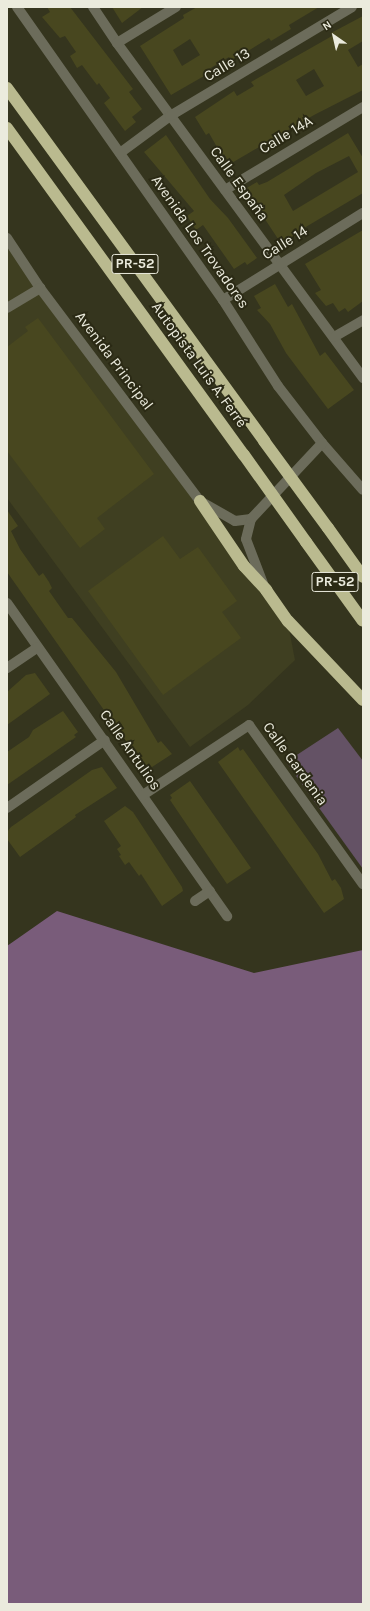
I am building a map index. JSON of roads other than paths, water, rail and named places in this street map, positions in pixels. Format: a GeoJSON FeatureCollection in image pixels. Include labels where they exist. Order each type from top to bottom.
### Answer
{"type":"FeatureCollection","features":[{"type":"Feature","properties":{"kind":"highway","name":"Autopista Luis A. Ferré"},"geometry":{"type":"LineString","coordinates":[[7,88],[363,577]]}},
{"type":"Feature","properties":{"kind":"highway","name":"Autopista Luis A. Ferré"},"geometry":{"type":"LineString","coordinates":[[7,128],[363,621]]}},
{"type":"Feature","properties":{"kind":"highway"},"geometry":{"type":"LineString","coordinates":[[200,501],[244,566],[266,590],[305,642],[363,700]]}},
{"type":"Feature","properties":{"kind":"street","name":"Avenida Los Trovadores"},"geometry":{"type":"LineString","coordinates":[[17,7],[224,300],[278,386],[322,443],[363,490]]}},
{"type":"Feature","properties":{"kind":"street","name":"Calle España"},"geometry":{"type":"LineString","coordinates":[[93,7],[170,116],[363,378]]}},
{"type":"Feature","properties":{"kind":"street"},"geometry":{"type":"LineString","coordinates":[[117,43],[176,7]]}},
{"type":"Feature","properties":{"kind":"street","name":"Calle 13"},"geometry":{"type":"LineString","coordinates":[[120,153],[170,116],[352,7]]}},
{"type":"Feature","properties":{"kind":"street","name":"Calle 14A"},"geometry":{"type":"LineString","coordinates":[[225,190],[363,107]]}},
{"type":"Feature","properties":{"kind":"street","name":"Calle 14"},"geometry":{"type":"LineString","coordinates":[[224,300],[363,213]]}},
{"type":"Feature","properties":{"kind":"street","name":"Avenida Principal"},"geometry":{"type":"LineString","coordinates":[[7,238],[40,288],[200,501]]}},
{"type":"Feature","properties":{"kind":"street"},"geometry":{"type":"LineString","coordinates":[[7,308],[40,288]]}},
{"type":"Feature","properties":{"kind":"street"},"geometry":{"type":"LineString","coordinates":[[334,337],[363,320]]}},
{"type":"Feature","properties":{"kind":"street"},"geometry":{"type":"LineString","coordinates":[[266,590],[246,539],[251,519],[322,443]]}},
{"type":"Feature","properties":{"kind":"street"},"geometry":{"type":"LineString","coordinates":[[200,501],[235,521],[251,519]]}},
{"type":"Feature","properties":{"kind":"street","name":"Calle Antulios"},"geometry":{"type":"LineString","coordinates":[[7,603],[228,916]]}},
{"type":"Feature","properties":{"kind":"street"},"geometry":{"type":"LineString","coordinates":[[7,668],[38,647]]}},
{"type":"Feature","properties":{"kind":"street","name":"Calle Gardenia"},"geometry":{"type":"LineString","coordinates":[[143,795],[249,725],[363,884]]}},
{"type":"Feature","properties":{"kind":"street"},"geometry":{"type":"LineString","coordinates":[[7,808],[104,740]]}},
{"type":"Feature","properties":{"kind":"street"},"geometry":{"type":"LineString","coordinates":[[195,901],[210,890]]}}]}
